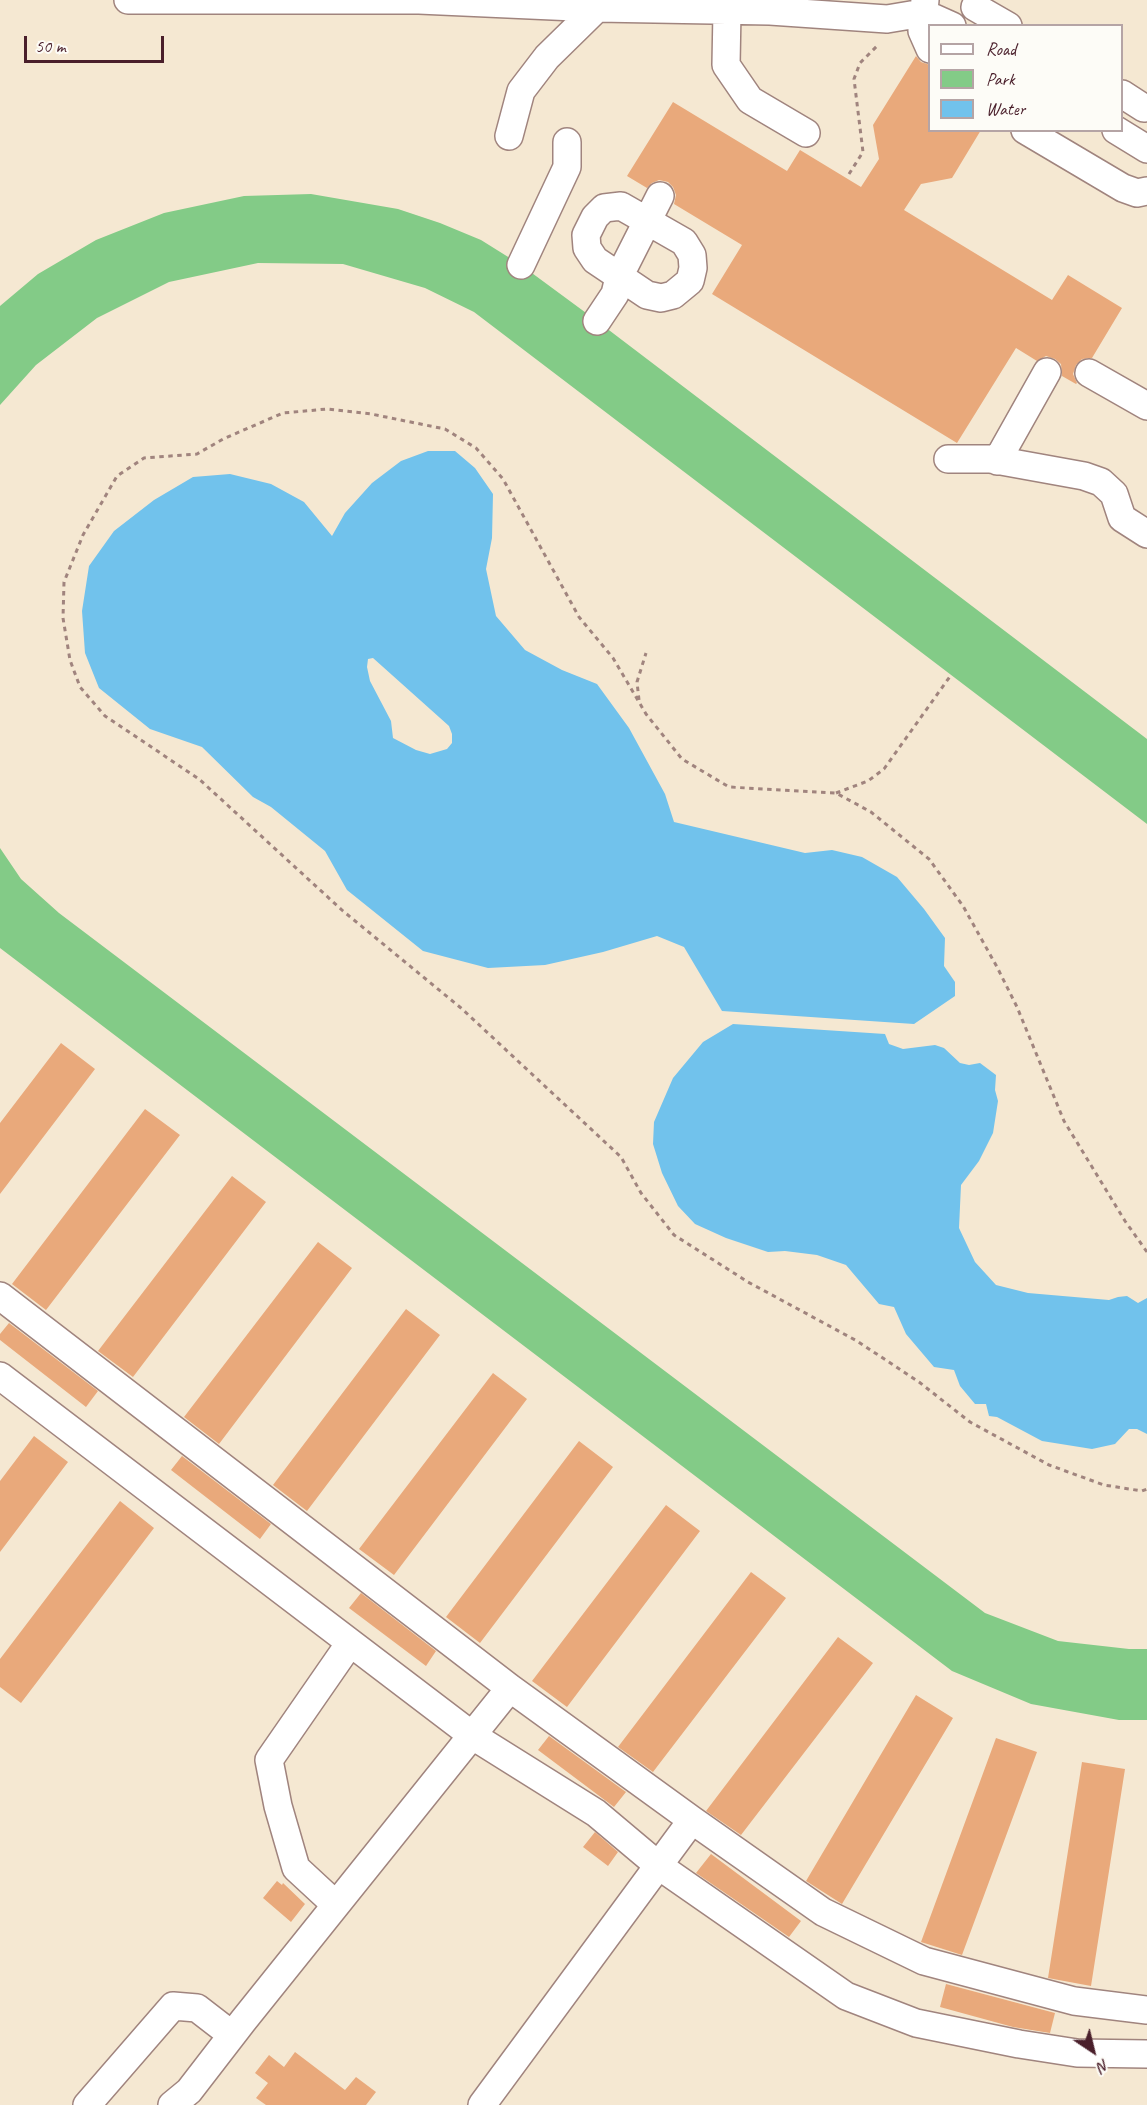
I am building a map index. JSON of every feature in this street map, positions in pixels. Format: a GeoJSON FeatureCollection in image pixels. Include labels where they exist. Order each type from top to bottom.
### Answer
{"type":"FeatureCollection","features":[{"type":"Feature","properties":{"kind":"street"},"geometry":{"type":"LineString","coordinates":[[128,0],[419,0],[597,8],[770,11],[887,19],[924,6]]}},
{"type":"Feature","properties":{"kind":"street"},"geometry":{"type":"LineString","coordinates":[[770,11],[807,0]]}},
{"type":"Feature","properties":{"kind":"street"},"geometry":{"type":"LineString","coordinates":[[924,6],[949,24]]}},
{"type":"Feature","properties":{"kind":"street"},"geometry":{"type":"LineString","coordinates":[[924,6],[922,31],[928,46]]}},
{"type":"Feature","properties":{"kind":"street"},"geometry":{"type":"LineString","coordinates":[[975,7],[1005,24]]}},
{"type":"Feature","properties":{"kind":"street"},"geometry":{"type":"LineString","coordinates":[[508,136],[521,91],[547,57],[597,8]]}},
{"type":"Feature","properties":{"kind":"street"},"geometry":{"type":"LineString","coordinates":[[727,11],[726,65],[750,100],[807,133]]}},
{"type":"Feature","properties":{"kind":"street"},"geometry":{"type":"LineString","coordinates":[[1123,95],[1144,108]]}},
{"type":"Feature","properties":{"kind":"street"},"geometry":{"type":"LineString","coordinates":[[1028,132],[1123,188],[1137,193],[1147,191]]}},
{"type":"Feature","properties":{"kind":"street"},"geometry":{"type":"LineString","coordinates":[[1059,132],[1132,176],[1147,178]]}},
{"type":"Feature","properties":{"kind":"street"},"geometry":{"type":"LineString","coordinates":[[1119,132],[1147,149]]}},
{"type":"Feature","properties":{"kind":"street"},"geometry":{"type":"LineString","coordinates":[[521,265],[567,167],[567,142]]}},
{"type":"Feature","properties":{"kind":"street"},"geometry":{"type":"LineString","coordinates":[[597,321],[615,294],[619,277],[660,196]]}},
{"type":"Feature","properties":{"kind":"street"},"geometry":{"type":"LineString","coordinates":[[621,206],[648,220],[684,242],[692,255],[693,268],[690,281],[673,295],[661,298],[646,295],[619,277],[595,260],[587,248],[586,235],[595,217],[604,208],[621,206]]}},
{"type":"Feature","properties":{"kind":"street"},"geometry":{"type":"LineString","coordinates":[[997,461],[1047,372]]}},
{"type":"Feature","properties":{"kind":"street"},"geometry":{"type":"LineString","coordinates":[[1089,373],[1147,406]]}},
{"type":"Feature","properties":{"kind":"street"},"geometry":{"type":"LineString","coordinates":[[948,459],[997,461],[1084,476],[1101,482],[1114,494],[1122,518],[1147,534]]}},
{"type":"Feature","properties":{"kind":"street"},"geometry":{"type":"LineString","coordinates":[[0,1296],[510,1688],[823,1912],[924,1961],[1074,2001],[1147,2010]]}},
{"type":"Feature","properties":{"kind":"street"},"geometry":{"type":"LineString","coordinates":[[0,1376],[473,1736],[597,1813],[660,1866],[846,1996],[916,2023],[1019,2044],[1077,2053],[1147,2054]]}},
{"type":"Feature","properties":{"kind":"street"},"geometry":{"type":"LineString","coordinates":[[336,1905],[296,1868],[278,1806],[269,1760],[351,1643]]}},
{"type":"Feature","properties":{"kind":"street"},"geometry":{"type":"LineString","coordinates":[[172,2105],[189,2091],[510,1688]]}},
{"type":"Feature","properties":{"kind":"street"},"geometry":{"type":"LineString","coordinates":[[482,2105],[692,1820]]}},
{"type":"Feature","properties":{"kind":"street"},"geometry":{"type":"LineString","coordinates":[[87,2105],[173,2006],[197,2008],[238,2028]]}},
{"type":"Feature","properties":{"kind":"path"},"geometry":{"type":"LineString","coordinates":[[849,174],[863,152],[854,79],[860,63],[877,46]]}},
{"type":"Feature","properties":{"kind":"path"},"geometry":{"type":"LineString","coordinates":[[951,675],[884,769],[868,781],[836,793],[729,788],[682,759],[646,714],[613,658],[579,617],[503,479],[476,448],[446,429],[371,414],[327,409],[283,413],[223,439],[197,454],[144,458],[117,476],[90,520],[64,582],[63,618],[70,660],[80,687],[105,717],[199,778],[343,911],[461,1008],[621,1157],[641,1193],[674,1235],[748,1282],[857,1341],[920,1382],[970,1422],[1049,1466],[1104,1485],[1142,1491],[1147,1489]]}},
{"type":"Feature","properties":{"kind":"path"},"geometry":{"type":"LineString","coordinates":[[639,702],[637,682],[646,653]]}},
{"type":"Feature","properties":{"kind":"path"},"geometry":{"type":"LineString","coordinates":[[836,793],[872,812],[929,859],[963,906],[1017,1007],[1064,1121],[1125,1221],[1147,1252]]}},
{"type":"Feature","properties":{"kind":"green space"},"geometry":{"type":"Polygon","coordinates":[[[311,194],[398,209],[481,240],[521,265],[597,321],[1147,739],[1147,824],[474,312],[425,288],[343,264],[258,263],[169,282],[97,318],[36,365],[0,405],[0,306],[38,274],[96,240],[164,213],[244,196],[311,194]]]}},
{"type":"Feature","properties":{"kind":"green space"},"geometry":{"type":"Polygon","coordinates":[[[0,848],[21,879],[59,913],[985,1613],[1058,1641],[1147,1649],[1147,1720],[1119,1720],[1031,1704],[952,1671],[0,948],[0,848]]]}},
{"type":"Feature","properties":{"kind":"water"},"geometry":{"type":"Polygon","coordinates":[[[428,451],[455,451],[475,468],[493,494],[492,538],[486,569],[496,616],[525,650],[562,670],[597,684],[629,728],[665,794],[674,822],[805,853],[832,850],[862,857],[897,877],[945,938],[944,966],[955,982],[955,996],[914,1024],[722,1011],[684,947],[657,936],[603,952],[545,965],[488,968],[423,951],[347,890],[325,851],[271,807],[253,797],[202,747],[150,729],[99,688],[85,653],[82,611],[89,566],[114,531],[154,500],[193,477],[230,474],[271,484],[304,502],[332,536],[345,513],[372,483],[401,461],[428,451]],[[373,658],[368,659],[370,681],[391,721],[393,738],[416,750],[430,754],[447,749],[452,743],[449,726],[373,658]]]}},
{"type":"Feature","properties":{"kind":"water"},"geometry":{"type":"Polygon","coordinates":[[[733,1024],[885,1034],[889,1044],[903,1049],[935,1045],[944,1048],[960,1063],[969,1065],[980,1063],[996,1075],[995,1090],[998,1101],[993,1133],[979,1161],[961,1185],[959,1228],[975,1262],[996,1285],[1028,1293],[1109,1300],[1127,1296],[1138,1303],[1147,1298],[1147,1434],[1137,1429],[1129,1429],[1115,1444],[1092,1449],[1042,1441],[997,1417],[989,1416],[986,1404],[975,1404],[960,1386],[954,1370],[934,1367],[906,1334],[894,1307],[879,1304],[846,1265],[817,1255],[785,1251],[768,1252],[726,1238],[695,1224],[678,1206],[662,1173],[653,1144],[654,1122],[673,1078],[703,1042],[733,1024]]]}},
{"type":"Feature","properties":{"kind":"building"},"geometry":{"type":"Polygon","coordinates":[[[916,56],[921,62],[928,64],[928,132],[980,132],[952,178],[921,184],[904,210],[1052,300],[1068,275],[1122,308],[1092,358],[1082,359],[1076,365],[1073,374],[1076,384],[1062,376],[1061,364],[1055,359],[1046,356],[1037,361],[1016,348],[957,443],[712,294],[742,245],[674,204],[676,195],[668,182],[659,180],[647,188],[627,176],[673,102],[787,171],[800,150],[861,187],[879,159],[873,125],[916,56]]]}},
{"type":"Feature","properties":{"kind":"building"},"geometry":{"type":"Polygon","coordinates":[[[61,1043],[95,1069],[0,1194],[0,1123],[61,1043]]]}},
{"type":"Feature","properties":{"kind":"building"},"geometry":{"type":"Polygon","coordinates":[[[145,1109],[180,1135],[46,1310],[12,1284],[145,1109]]]}},
{"type":"Feature","properties":{"kind":"building"},"geometry":{"type":"Polygon","coordinates":[[[232,1176],[266,1202],[133,1377],[98,1351],[232,1176]]]}},
{"type":"Feature","properties":{"kind":"building"},"geometry":{"type":"Polygon","coordinates":[[[318,1242],[352,1268],[219,1444],[184,1417],[318,1242]]]}},
{"type":"Feature","properties":{"kind":"building"},"geometry":{"type":"Polygon","coordinates":[[[406,1309],[440,1335],[307,1511],[273,1485],[406,1309]]]}},
{"type":"Feature","properties":{"kind":"building"},"geometry":{"type":"Polygon","coordinates":[[[9,1323],[98,1391],[86,1407],[0,1340],[0,1334],[9,1323]]]}},
{"type":"Feature","properties":{"kind":"building"},"geometry":{"type":"Polygon","coordinates":[[[493,1373],[527,1399],[394,1575],[359,1549],[493,1373]]]}},
{"type":"Feature","properties":{"kind":"building"},"geometry":{"type":"Polygon","coordinates":[[[34,1436],[68,1462],[0,1552],[0,1481],[34,1436]]]}},
{"type":"Feature","properties":{"kind":"building"},"geometry":{"type":"Polygon","coordinates":[[[579,1441],[613,1467],[480,1643],[446,1617],[579,1441]]]}},
{"type":"Feature","properties":{"kind":"building"},"geometry":{"type":"Polygon","coordinates":[[[182,1456],[271,1524],[260,1539],[171,1470],[182,1456]]]}},
{"type":"Feature","properties":{"kind":"building"},"geometry":{"type":"Polygon","coordinates":[[[120,1501],[154,1528],[21,1703],[0,1687],[0,1659],[120,1501]]]}},
{"type":"Feature","properties":{"kind":"building"},"geometry":{"type":"Polygon","coordinates":[[[666,1505],[700,1531],[567,1707],[532,1681],[666,1505]]]}},
{"type":"Feature","properties":{"kind":"building"},"geometry":{"type":"Polygon","coordinates":[[[751,1572],[786,1598],[653,1772],[618,1747],[751,1572]]]}},
{"type":"Feature","properties":{"kind":"building"},"geometry":{"type":"Polygon","coordinates":[[[361,1593],[436,1651],[426,1666],[349,1608],[361,1593]]]}},
{"type":"Feature","properties":{"kind":"building"},"geometry":{"type":"Polygon","coordinates":[[[838,1637],[873,1663],[741,1835],[706,1811],[838,1637]]]}},
{"type":"Feature","properties":{"kind":"building"},"geometry":{"type":"Polygon","coordinates":[[[916,1695],[953,1718],[842,1904],[806,1881],[916,1695]]]}},
{"type":"Feature","properties":{"kind":"building"},"geometry":{"type":"Polygon","coordinates":[[[549,1736],[626,1792],[614,1807],[538,1750],[549,1736]]]}},
{"type":"Feature","properties":{"kind":"building"},"geometry":{"type":"Polygon","coordinates":[[[996,1738],[1037,1752],[962,1955],[921,1942],[996,1738]]]}},
{"type":"Feature","properties":{"kind":"building"},"geometry":{"type":"Polygon","coordinates":[[[1082,1762],[1125,1769],[1091,1986],[1048,1978],[1082,1762]]]}},
{"type":"Feature","properties":{"kind":"building"},"geometry":{"type":"Polygon","coordinates":[[[595,1832],[618,1852],[608,1866],[583,1847],[595,1832]]]}},
{"type":"Feature","properties":{"kind":"building"},"geometry":{"type":"Polygon","coordinates":[[[711,1854],[801,1921],[789,1937],[696,1873],[711,1854]]]}},
{"type":"Feature","properties":{"kind":"building"},"geometry":{"type":"Polygon","coordinates":[[[277,1881],[282,1885],[283,1883],[305,1904],[291,1922],[263,1898],[277,1881]]]}},
{"type":"Feature","properties":{"kind":"building"},"geometry":{"type":"Polygon","coordinates":[[[946,1984],[1055,2013],[1050,2033],[1013,2027],[940,2007],[946,1984]]]}},
{"type":"Feature","properties":{"kind":"building"},"geometry":{"type":"Polygon","coordinates":[[[295,2052],[345,2090],[356,2077],[376,2092],[366,2105],[266,2105],[256,2098],[268,2083],[255,2073],[269,2055],[284,2067],[295,2052]]]}}]}
